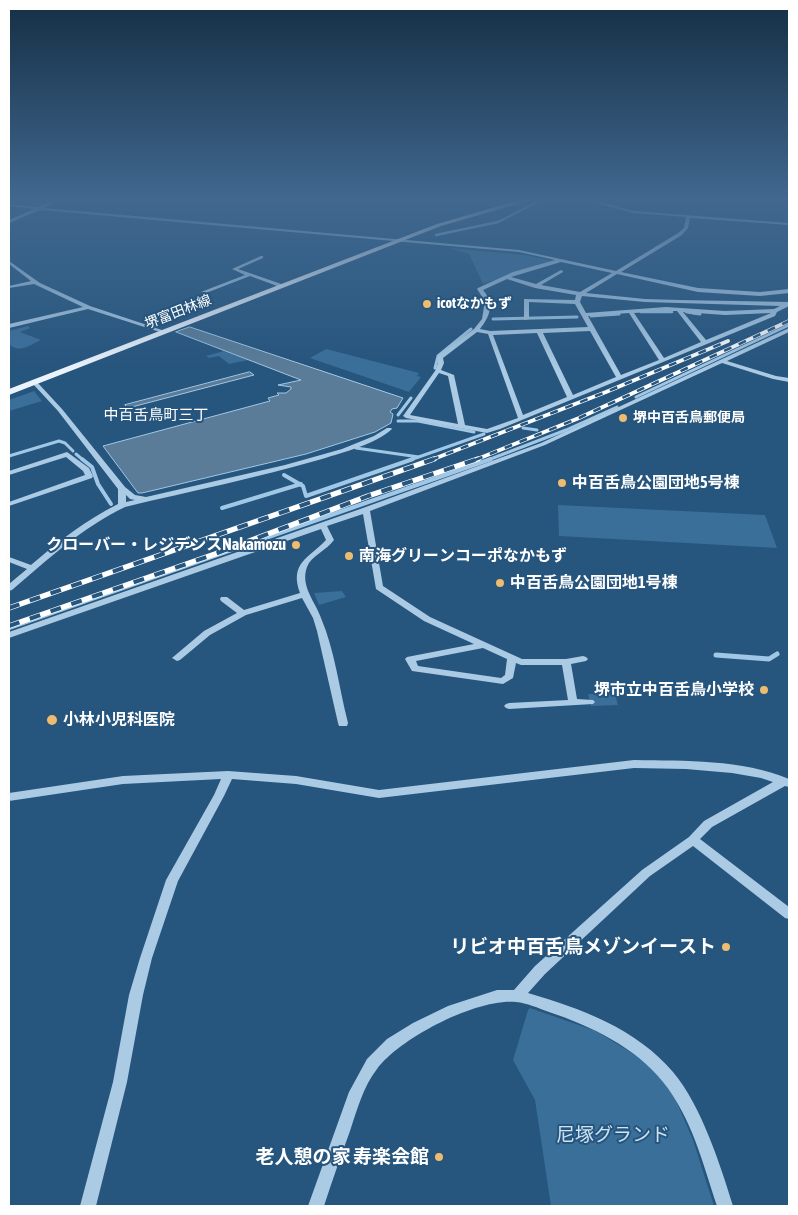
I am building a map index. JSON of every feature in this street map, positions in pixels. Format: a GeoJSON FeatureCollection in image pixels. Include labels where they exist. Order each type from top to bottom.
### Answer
{"type":"FeatureCollection","features":[{"type":"Feature","properties":{"kind":"main road","name":"堺富田林線"},"geometry":{"type":"LineString","coordinates":[[9,392],[162,331],[358,257]]}},
{"type":"Feature","properties":{"kind":"street"},"geometry":{"type":"LineString","coordinates":[[261,257],[234,270],[282,286]]}},
{"type":"Feature","properties":{"kind":"street"},"geometry":{"type":"LineString","coordinates":[[550,257],[698,290],[735,293],[788,293]]}},
{"type":"Feature","properties":{"kind":"street"},"geometry":{"type":"LineString","coordinates":[[619,378],[590,329],[577,302],[579,295],[642,257]]}},
{"type":"Feature","properties":{"kind":"street"},"geometry":{"type":"LineString","coordinates":[[563,259],[506,277],[480,288],[488,299],[485,319],[476,330],[440,357],[441,363],[438,371],[406,416],[487,431],[773,316],[775,311]]}},
{"type":"Feature","properties":{"kind":"street"},"geometry":{"type":"LineString","coordinates":[[9,262],[35,282],[88,307],[162,331]]}},
{"type":"Feature","properties":{"kind":"street"},"geometry":{"type":"LineString","coordinates":[[535,286],[561,271]]}},
{"type":"Feature","properties":{"kind":"street"},"geometry":{"type":"LineString","coordinates":[[204,292],[249,275]]}},
{"type":"Feature","properties":{"kind":"street"},"geometry":{"type":"LineString","coordinates":[[506,277],[535,286],[579,295],[789,305]]}},
{"type":"Feature","properties":{"kind":"street"},"geometry":{"type":"LineString","coordinates":[[9,287],[35,282]]}},
{"type":"Feature","properties":{"kind":"street"},"geometry":{"type":"LineString","coordinates":[[635,299],[641,295]]}},
{"type":"Feature","properties":{"kind":"street"},"geometry":{"type":"LineString","coordinates":[[526,319],[526,300],[577,302]]}},
{"type":"Feature","properties":{"kind":"street"},"geometry":{"type":"LineString","coordinates":[[583,314],[679,310],[725,313],[775,311],[789,305]]}},
{"type":"Feature","properties":{"kind":"street"},"geometry":{"type":"LineString","coordinates":[[9,326],[88,307]]}},
{"type":"Feature","properties":{"kind":"street"},"geometry":{"type":"LineString","coordinates":[[679,310],[704,343]]}},
{"type":"Feature","properties":{"kind":"street"},"geometry":{"type":"LineString","coordinates":[[630,311],[663,360]]}},
{"type":"Feature","properties":{"kind":"street"},"geometry":{"type":"LineString","coordinates":[[476,330],[490,333],[590,329]]}},
{"type":"Feature","properties":{"kind":"street"},"geometry":{"type":"LineString","coordinates":[[9,635],[366,510],[542,444],[626,407],[789,330]]}},
{"type":"Feature","properties":{"kind":"street"},"geometry":{"type":"LineString","coordinates":[[539,331],[571,398]]}},
{"type":"Feature","properties":{"kind":"street"},"geometry":{"type":"LineString","coordinates":[[490,333],[521,418]]}},
{"type":"Feature","properties":{"kind":"street"},"geometry":{"type":"LineString","coordinates":[[725,359],[775,374],[789,375]]}},
{"type":"Feature","properties":{"kind":"street"},"geometry":{"type":"LineString","coordinates":[[725,359],[775,378],[789,380]]}},
{"type":"Feature","properties":{"kind":"street"},"geometry":{"type":"LineString","coordinates":[[438,371],[450,375],[462,426]]}},
{"type":"Feature","properties":{"kind":"street"},"geometry":{"type":"LineString","coordinates":[[35,383],[60,410],[122,489],[133,497],[151,500]]}},
{"type":"Feature","properties":{"kind":"street"},"geometry":{"type":"LineString","coordinates":[[9,588],[63,542],[97,518],[122,505],[151,500],[287,467],[344,450],[376,437],[389,428]]}},
{"type":"Feature","properties":{"kind":"street"},"geometry":{"type":"LineString","coordinates":[[9,473],[67,454],[86,470],[90,476],[9,504]]}},
{"type":"Feature","properties":{"kind":"street"},"geometry":{"type":"LineString","coordinates":[[122,489],[122,505]]}},
{"type":"Feature","properties":{"kind":"street"},"geometry":{"type":"LineString","coordinates":[[366,510],[379,587],[427,620],[521,662],[566,662],[583,658]]}},
{"type":"Feature","properties":{"kind":"street"},"geometry":{"type":"LineString","coordinates":[[323,525],[330,540],[302,568],[301,586],[317,617],[332,668],[343,723]]}},
{"type":"Feature","properties":{"kind":"street"},"geometry":{"type":"LineString","coordinates":[[9,559],[34,568]]}},
{"type":"Feature","properties":{"kind":"street"},"geometry":{"type":"LineString","coordinates":[[177,658],[207,633],[243,613],[305,594]]}},
{"type":"Feature","properties":{"kind":"street"},"geometry":{"type":"LineString","coordinates":[[224,599],[243,613]]}},
{"type":"Feature","properties":{"kind":"street"},"geometry":{"type":"LineString","coordinates":[[483,645],[410,659],[415,669],[502,681],[510,676],[512,658]]}},
{"type":"Feature","properties":{"kind":"street"},"geometry":{"type":"LineString","coordinates":[[566,662],[573,702]]}},
{"type":"Feature","properties":{"kind":"street"},"geometry":{"type":"LineString","coordinates":[[509,706],[590,702]]}},
{"type":"Feature","properties":{"kind":"street"},"geometry":{"type":"LineString","coordinates":[[9,797],[122,780],[228,775],[296,780],[379,794],[634,764],[686,765],[732,769],[761,774],[787,782]]}},
{"type":"Feature","properties":{"kind":"street"},"geometry":{"type":"LineString","coordinates":[[88,1206],[120,1082],[136,995],[146,958],[172,880],[219,796],[228,775]]}},
{"type":"Feature","properties":{"kind":"street"},"geometry":{"type":"LineString","coordinates":[[517,996],[540,970],[646,873],[693,840],[708,824],[787,782]]}},
{"type":"Feature","properties":{"kind":"street"},"geometry":{"type":"LineString","coordinates":[[693,840],[789,914]]}},
{"type":"Feature","properties":{"kind":"street"},"geometry":{"type":"LineString","coordinates":[[316,1206],[356,1092],[372,1064],[392,1044],[418,1027],[453,1010],[496,996],[517,996],[558,1008],[598,1023],[634,1047],[662,1070],[681,1095],[694,1122],[725,1206]]}},
{"type":"Feature","properties":{"kind":"green space"},"geometry":{"type":"Polygon","coordinates":[[[470,257],[533,257],[553,261],[483,284],[470,257]]]}},
{"type":"Feature","properties":{"kind":"green space"},"geometry":{"type":"Polygon","coordinates":[[[28,326],[30,328],[20,332],[41,340],[21,348],[13,347],[9,344],[9,331],[28,326]]]}},
{"type":"Feature","properties":{"kind":"green space"},"geometry":{"type":"Polygon","coordinates":[[[326,349],[419,373],[417,376],[421,377],[409,392],[310,358],[326,349]]]}},
{"type":"Feature","properties":{"kind":"green space"},"geometry":{"type":"Polygon","coordinates":[[[224,351],[248,360],[229,364],[219,356],[209,358],[206,356],[224,351]]]}},
{"type":"Feature","properties":{"kind":"green space"},"geometry":{"type":"Polygon","coordinates":[[[34,391],[42,401],[9,411],[9,400],[34,391]]]}},
{"type":"Feature","properties":{"kind":"green space"},"geometry":{"type":"Polygon","coordinates":[[[558,505],[765,515],[777,548],[559,536],[558,505]]]}},
{"type":"Feature","properties":{"kind":"green space"},"geometry":{"type":"Polygon","coordinates":[[[342,591],[346,597],[319,605],[314,593],[342,591]]]}},
{"type":"Feature","properties":{"kind":"green space"},"geometry":{"type":"Polygon","coordinates":[[[588,694],[615,694],[618,705],[591,706],[588,694]]]}},
{"type":"Feature","properties":{"kind":"green space","name":"尼塚グランド"},"geometry":{"type":"Polygon","coordinates":[[[530,1008],[596,1031],[632,1053],[656,1072],[675,1098],[693,1140],[714,1206],[551,1206],[535,1100],[513,1060],[530,1008]]]}},
{"type":"Feature","properties":{"kind":"shaded area"},"geometry":{"type":"Polygon","coordinates":[[[190,327],[403,398],[397,408],[392,409],[390,412],[393,414],[391,423],[375,432],[306,454],[138,493],[103,446],[270,401],[268,398],[279,395],[277,393],[286,393],[291,389],[291,387],[278,385],[301,380],[176,332],[190,327]]]}},
{"type":"Feature","properties":{"kind":"shaded area"},"geometry":{"type":"Polygon","coordinates":[[[250,372],[254,375],[128,408],[125,405],[250,372]]]}},
{"type":"Feature","properties":{"kind":"waterway"},"geometry":{"type":"LineString","coordinates":[[641,312],[672,312]]}},
{"type":"Feature","properties":{"kind":"waterway"},"geometry":{"type":"LineString","coordinates":[[686,312],[698,314]]}},
{"type":"Feature","properties":{"kind":"waterway"},"geometry":{"type":"LineString","coordinates":[[689,312],[700,314]]}},
{"type":"Feature","properties":{"kind":"waterway"},"geometry":{"type":"LineString","coordinates":[[591,316],[619,314]]}},
{"type":"Feature","properties":{"kind":"waterway"},"geometry":{"type":"LineString","coordinates":[[493,319],[577,317]]}},
{"type":"Feature","properties":{"kind":"waterway"},"geometry":{"type":"LineString","coordinates":[[636,397],[789,325]]}},
{"type":"Feature","properties":{"kind":"waterway"},"geometry":{"type":"LineString","coordinates":[[435,368],[438,356],[471,329]]}},
{"type":"Feature","properties":{"kind":"waterway"},"geometry":{"type":"LineString","coordinates":[[398,415],[411,398]]}},
{"type":"Feature","properties":{"kind":"waterway"},"geometry":{"type":"LineString","coordinates":[[488,460],[566,430],[617,407]]}},
{"type":"Feature","properties":{"kind":"waterway"},"geometry":{"type":"LineString","coordinates":[[398,421],[418,421],[474,432]]}},
{"type":"Feature","properties":{"kind":"waterway"},"geometry":{"type":"LineString","coordinates":[[523,428],[537,430]]}},
{"type":"Feature","properties":{"kind":"waterway"},"geometry":{"type":"LineString","coordinates":[[419,457],[484,434]]}},
{"type":"Feature","properties":{"kind":"waterway"},"geometry":{"type":"LineString","coordinates":[[9,456],[59,441],[65,443],[73,451]]}},
{"type":"Feature","properties":{"kind":"waterway"},"geometry":{"type":"LineString","coordinates":[[356,448],[419,457]]}},
{"type":"Feature","properties":{"kind":"waterway"},"geometry":{"type":"LineString","coordinates":[[76,454],[83,460]]}},
{"type":"Feature","properties":{"kind":"waterway"},"geometry":{"type":"LineString","coordinates":[[410,460],[419,457]]}},
{"type":"Feature","properties":{"kind":"waterway"},"geometry":{"type":"LineString","coordinates":[[82,459],[92,467],[98,484],[111,504]]}},
{"type":"Feature","properties":{"kind":"waterway"},"geometry":{"type":"LineString","coordinates":[[300,484],[303,486],[306,496],[413,459]]}},
{"type":"Feature","properties":{"kind":"waterway"},"geometry":{"type":"LineString","coordinates":[[9,628],[491,459]]}},
{"type":"Feature","properties":{"kind":"waterway"},"geometry":{"type":"LineString","coordinates":[[284,475],[300,484]]}},
{"type":"Feature","properties":{"kind":"waterway"},"geometry":{"type":"LineString","coordinates":[[222,508],[300,484]]}},
{"type":"Feature","properties":{"kind":"waterway"},"geometry":{"type":"LineString","coordinates":[[716,655],[769,659],[777,654]]}},
{"type":"Feature","properties":{"kind":"railway"},"geometry":{"type":"LineString","coordinates":[[475,460],[579,418],[789,321]]}},
{"type":"Feature","properties":{"kind":"railway"},"geometry":{"type":"LineString","coordinates":[[431,460],[606,392],[728,341]]}},
{"type":"Feature","properties":{"kind":"railway"},"geometry":{"type":"LineString","coordinates":[[9,608],[434,459]]}},
{"type":"Feature","properties":{"kind":"railway"},"geometry":{"type":"LineString","coordinates":[[9,626],[215,554],[368,496],[478,459]]}},
{"type":"Feature","properties":{"kind":"place","name":"icotなかもず"},"geometry":{"type":"Point","coordinates":[427,304]}},
{"type":"Feature","properties":{"kind":"place","name":"堺中百舌鳥郵便局"},"geometry":{"type":"Point","coordinates":[623,418]}},
{"type":"Feature","properties":{"kind":"place","name":"中百舌鳥公園団地5号棟"},"geometry":{"type":"Point","coordinates":[562,483]}},
{"type":"Feature","properties":{"kind":"place","name":"クローバー・レジデンスNakamozu"},"geometry":{"type":"Point","coordinates":[296,545]}},
{"type":"Feature","properties":{"kind":"place","name":"南海グリーンコーポなかもず"},"geometry":{"type":"Point","coordinates":[349,556]}},
{"type":"Feature","properties":{"kind":"place","name":"中百舌鳥公園団地1号棟"},"geometry":{"type":"Point","coordinates":[500,583]}},
{"type":"Feature","properties":{"kind":"place","name":"堺市立中百舌鳥小学校"},"geometry":{"type":"Point","coordinates":[764,690]}},
{"type":"Feature","properties":{"kind":"place","name":"小林小児科医院"},"geometry":{"type":"Point","coordinates":[52,720]}},
{"type":"Feature","properties":{"kind":"place","name":"リビオ中百舌鳥メゾンイースト"},"geometry":{"type":"Point","coordinates":[726,947]}},
{"type":"Feature","properties":{"kind":"place","name":"老人憩の家 寿楽会館"},"geometry":{"type":"Point","coordinates":[439,1157]}},
{"type":"Feature","properties":{"kind":"district","name":"中百舌鳥町三丁"},"geometry":{"type":"Point","coordinates":[156,415]}}]}
